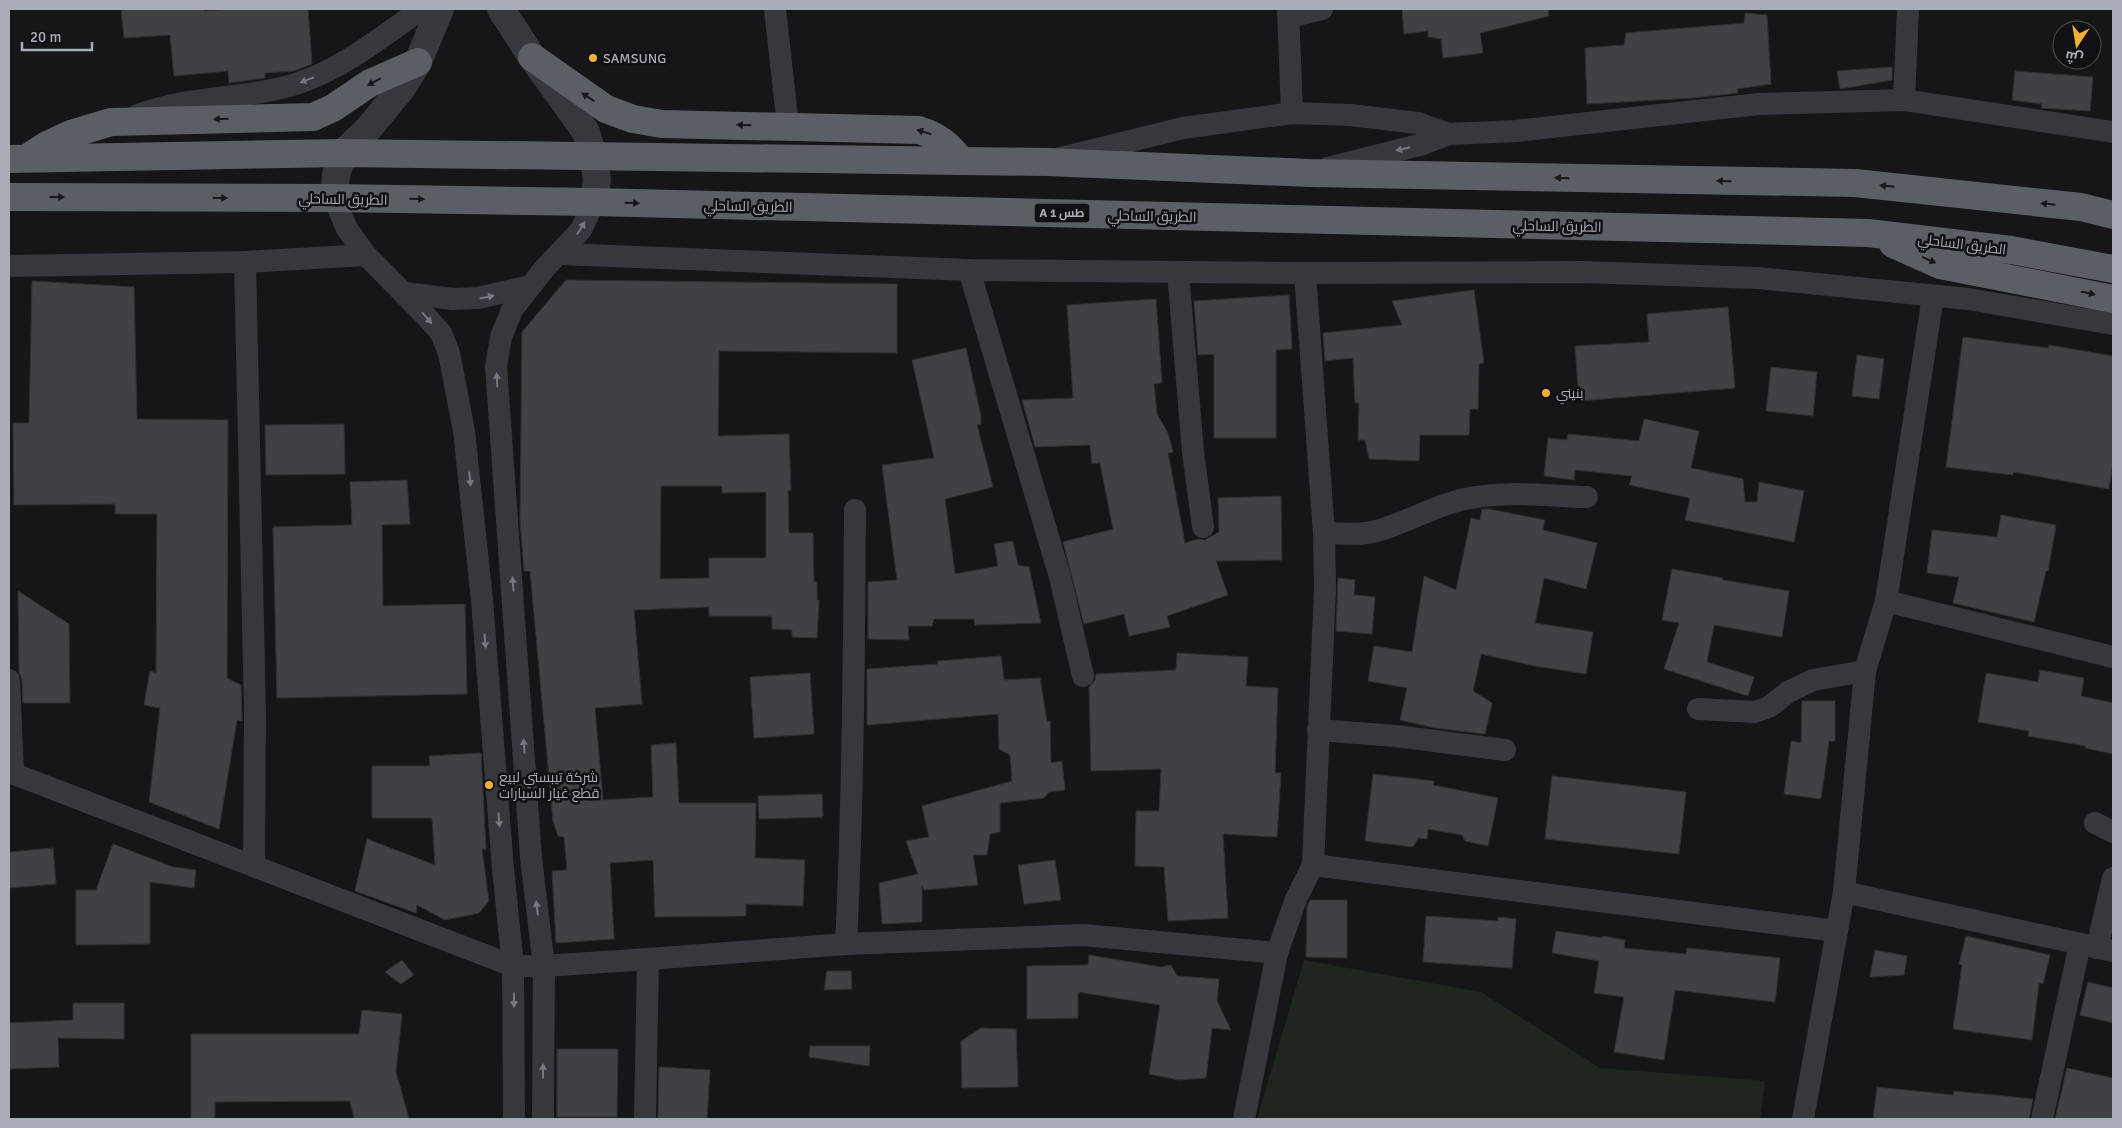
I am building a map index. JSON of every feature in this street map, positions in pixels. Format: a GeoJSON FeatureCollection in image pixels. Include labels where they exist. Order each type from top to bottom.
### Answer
{"type":"FeatureCollection","features":[{"type":"Feature","properties":{"kind":"highway"},"geometry":{"type":"LineString","coordinates":[[532,57],[606,109],[633,119],[662,124],[919,130],[941,139],[950,146],[961,161]]}},
{"type":"Feature","properties":{"kind":"highway"},"geometry":{"type":"LineString","coordinates":[[17,159],[71,134],[95,126],[127,120],[313,117],[333,108],[370,83],[418,62]]}},
{"type":"Feature","properties":{"kind":"highway"},"geometry":{"type":"LineString","coordinates":[[17,159],[343,153],[593,155],[1047,162],[1309,173],[1855,183],[2081,207],[2113,215]]}},
{"type":"Feature","properties":{"kind":"highway","name":"الطريق الساحلي"},"geometry":{"type":"LineString","coordinates":[[9,197],[334,198],[594,202],[1868,234],[2011,250],[2113,269]]}},
{"type":"Feature","properties":{"kind":"highway"},"geometry":{"type":"LineString","coordinates":[[2081,207],[2113,204]]}},
{"type":"Feature","properties":{"kind":"highway"},"geometry":{"type":"LineString","coordinates":[[1868,234],[1940,265],[2113,299]]}},
{"type":"Feature","properties":{"kind":"street"},"geometry":{"type":"LineString","coordinates":[[127,120],[175,105],[258,93],[313,78],[352,58],[422,9]]}},
{"type":"Feature","properties":{"kind":"street"},"geometry":{"type":"LineString","coordinates":[[440,9],[418,62],[387,107],[343,153],[336,175],[334,198],[347,229],[366,255],[441,334],[449,353],[464,431],[482,600],[502,869],[513,966],[514,1119]]}},
{"type":"Feature","properties":{"kind":"street"},"geometry":{"type":"LineString","coordinates":[[501,9],[532,57],[586,132],[597,178],[594,202],[581,230],[530,286],[512,310],[501,337],[496,366],[531,858],[544,966],[543,1119]]}},
{"type":"Feature","properties":{"kind":"street"},"geometry":{"type":"LineString","coordinates":[[775,9],[788,126]]}},
{"type":"Feature","properties":{"kind":"street"},"geometry":{"type":"LineString","coordinates":[[1292,113],[1288,13],[1322,9]]}},
{"type":"Feature","properties":{"kind":"street"},"geometry":{"type":"LineString","coordinates":[[1904,100],[1908,9]]}},
{"type":"Feature","properties":{"kind":"street"},"geometry":{"type":"LineString","coordinates":[[1309,173],[1423,144],[1449,134],[1516,132],[1758,104],[1904,100],[2113,132]]}},
{"type":"Feature","properties":{"kind":"street"},"geometry":{"type":"LineString","coordinates":[[1047,162],[1084,151],[1182,128],[1292,113],[1350,115],[1418,123],[1449,134]]}},
{"type":"Feature","properties":{"kind":"street"},"geometry":{"type":"LineString","coordinates":[[560,254],[969,270],[1612,273],[1758,278],[1968,299],[2113,324]]}},
{"type":"Feature","properties":{"kind":"street"},"geometry":{"type":"LineString","coordinates":[[9,266],[245,262],[366,255]]}},
{"type":"Feature","properties":{"kind":"street"},"geometry":{"type":"LineString","coordinates":[[245,262],[255,714],[254,866]]}},
{"type":"Feature","properties":{"kind":"street"},"geometry":{"type":"LineString","coordinates":[[969,270],[1060,577],[1082,676]]}},
{"type":"Feature","properties":{"kind":"street"},"geometry":{"type":"LineString","coordinates":[[1178,272],[1193,452],[1203,527]]}},
{"type":"Feature","properties":{"kind":"street"},"geometry":{"type":"LineString","coordinates":[[1244,1119],[1277,953],[1296,898],[1312,865],[1325,589],[1324,533],[1305,273]]}},
{"type":"Feature","properties":{"kind":"street"},"geometry":{"type":"LineString","coordinates":[[404,293],[453,299],[478,298],[530,286]]}},
{"type":"Feature","properties":{"kind":"street"},"geometry":{"type":"LineString","coordinates":[[1803,1119],[1844,892],[1866,672],[1886,601],[1932,296]]}},
{"type":"Feature","properties":{"kind":"street"},"geometry":{"type":"LineString","coordinates":[[1324,533],[1366,533],[1400,524],[1438,507],[1465,499],[1495,495],[1588,497]]}},
{"type":"Feature","properties":{"kind":"street"},"geometry":{"type":"LineString","coordinates":[[846,944],[854,710],[855,510]]}},
{"type":"Feature","properties":{"kind":"street"},"geometry":{"type":"LineString","coordinates":[[1886,601],[2113,657]]}},
{"type":"Feature","properties":{"kind":"street"},"geometry":{"type":"LineString","coordinates":[[1698,709],[1755,712],[1769,707],[1788,692],[1813,680],[1866,672]]}},
{"type":"Feature","properties":{"kind":"street"},"geometry":{"type":"LineString","coordinates":[[9,680],[11,772],[513,966],[544,966],[846,944],[1083,935],[1277,953]]}},
{"type":"Feature","properties":{"kind":"street"},"geometry":{"type":"LineString","coordinates":[[1318,730],[1396,736],[1505,750]]}},
{"type":"Feature","properties":{"kind":"street"},"geometry":{"type":"LineString","coordinates":[[1312,865],[1836,931]]}},
{"type":"Feature","properties":{"kind":"street"},"geometry":{"type":"LineString","coordinates":[[2042,1119],[2097,948],[2113,878]]}},
{"type":"Feature","properties":{"kind":"street"},"geometry":{"type":"LineString","coordinates":[[1844,892],[2097,948]]}},
{"type":"Feature","properties":{"kind":"street"},"geometry":{"type":"LineString","coordinates":[[645,1119],[648,959]]}},
{"type":"Feature","properties":{"kind":"shaded area"},"geometry":{"type":"Polygon","coordinates":[[[1304,960],[1481,992],[1600,1068],[1765,1081],[1760,1119],[1257,1119],[1304,960]]]}},
{"type":"Feature","properties":{"kind":"building"},"geometry":{"type":"Polygon","coordinates":[[[121,9],[204,9],[204,11],[308,9],[312,64],[294,71],[265,73],[265,78],[229,83],[228,71],[174,76],[170,35],[124,38],[121,9]]]}},
{"type":"Feature","properties":{"kind":"building"},"geometry":{"type":"Polygon","coordinates":[[[1402,9],[1548,9],[1549,16],[1480,33],[1483,53],[1443,58],[1441,39],[1428,37],[1428,31],[1404,34],[1402,9]]]}},
{"type":"Feature","properties":{"kind":"building"},"geometry":{"type":"Polygon","coordinates":[[[1745,13],[1767,15],[1771,84],[1737,89],[1738,93],[1693,98],[1587,104],[1585,48],[1624,45],[1626,33],[1744,23],[1745,13]]]}},
{"type":"Feature","properties":{"kind":"building"},"geometry":{"type":"Polygon","coordinates":[[[1892,67],[1892,80],[1840,89],[1837,71],[1892,67]]]}},
{"type":"Feature","properties":{"kind":"building"},"geometry":{"type":"Polygon","coordinates":[[[2015,71],[2093,77],[2090,111],[2041,108],[2042,104],[2012,100],[2015,71]]]}},
{"type":"Feature","properties":{"kind":"building"},"geometry":{"type":"Polygon","coordinates":[[[566,280],[897,284],[897,353],[719,351],[718,436],[789,434],[791,490],[788,491],[789,533],[813,533],[814,582],[817,582],[817,600],[819,600],[817,638],[792,637],[792,630],[772,629],[772,616],[709,616],[709,607],[634,610],[642,704],[595,708],[603,800],[653,797],[651,745],[676,743],[679,803],[756,803],[755,858],[805,860],[803,906],[746,904],[746,916],[655,917],[653,860],[610,863],[614,939],[556,943],[552,871],[567,870],[564,837],[558,836],[553,821],[530,571],[524,571],[520,519],[522,332],[566,280]],[[661,486],[660,579],[709,578],[709,558],[766,558],[766,492],[722,493],[722,486],[661,486]]]}},
{"type":"Feature","properties":{"kind":"building"},"geometry":{"type":"Polygon","coordinates":[[[32,281],[134,287],[137,419],[228,420],[227,678],[241,685],[242,721],[237,720],[219,829],[149,802],[160,708],[144,705],[150,671],[156,673],[157,514],[115,514],[115,504],[14,505],[13,423],[29,423],[32,281]]]}},
{"type":"Feature","properties":{"kind":"building"},"geometry":{"type":"Polygon","coordinates":[[[1474,290],[1484,363],[1479,364],[1478,409],[1470,409],[1469,435],[1420,435],[1419,461],[1369,459],[1365,440],[1358,440],[1359,403],[1355,403],[1353,358],[1325,361],[1323,333],[1402,325],[1392,301],[1474,290]]]}},
{"type":"Feature","properties":{"kind":"building"},"geometry":{"type":"Polygon","coordinates":[[[1289,295],[1292,349],[1276,350],[1276,438],[1214,438],[1214,354],[1198,355],[1194,301],[1289,295]]]}},
{"type":"Feature","properties":{"kind":"building"},"geometry":{"type":"Polygon","coordinates":[[[1156,299],[1162,383],[1154,384],[1157,414],[1168,433],[1173,452],[1168,453],[1185,543],[1198,539],[1205,540],[1219,532],[1218,498],[1281,496],[1282,560],[1216,561],[1228,595],[1167,616],[1170,627],[1129,636],[1124,614],[1084,624],[1063,542],[1113,529],[1100,463],[1092,464],[1090,445],[1035,447],[1022,400],[1073,398],[1067,305],[1156,299]]]}},
{"type":"Feature","properties":{"kind":"building"},"geometry":{"type":"Polygon","coordinates":[[[1728,307],[1735,388],[1579,401],[1575,346],[1649,342],[1647,314],[1728,307]]]}},
{"type":"Feature","properties":{"kind":"building"},"geometry":{"type":"Polygon","coordinates":[[[1963,337],[2048,348],[2049,345],[2113,356],[2113,461],[2109,489],[2013,472],[2013,475],[1946,467],[1963,337]]]}},
{"type":"Feature","properties":{"kind":"building"},"geometry":{"type":"Polygon","coordinates":[[[966,348],[981,416],[981,424],[977,425],[993,487],[945,499],[955,574],[998,566],[994,544],[1013,541],[1018,565],[1029,567],[1041,623],[975,625],[974,619],[934,619],[932,626],[908,626],[909,640],[868,639],[868,582],[897,580],[882,465],[934,458],[912,360],[966,348]]]}},
{"type":"Feature","properties":{"kind":"building"},"geometry":{"type":"Polygon","coordinates":[[[1857,355],[1884,359],[1879,399],[1852,396],[1857,355]]]}},
{"type":"Feature","properties":{"kind":"building"},"geometry":{"type":"Polygon","coordinates":[[[1771,367],[1817,372],[1813,416],[1766,411],[1771,367]]]}},
{"type":"Feature","properties":{"kind":"building"},"geometry":{"type":"Polygon","coordinates":[[[1644,419],[1699,431],[1691,468],[1743,479],[1745,502],[1757,502],[1759,482],[1804,491],[1794,542],[1685,520],[1690,498],[1629,485],[1632,476],[1575,470],[1574,480],[1544,476],[1548,438],[1567,440],[1568,434],[1639,441],[1644,419]]]}},
{"type":"Feature","properties":{"kind":"building"},"geometry":{"type":"Polygon","coordinates":[[[344,424],[345,474],[266,475],[265,425],[344,424]]]}},
{"type":"Feature","properties":{"kind":"building"},"geometry":{"type":"Polygon","coordinates":[[[407,480],[410,524],[382,525],[383,606],[465,604],[467,694],[277,698],[273,527],[352,525],[350,482],[407,480]]]}},
{"type":"Feature","properties":{"kind":"building"},"geometry":{"type":"Polygon","coordinates":[[[1482,509],[1545,520],[1543,530],[1597,543],[1586,589],[1544,578],[1535,623],[1593,632],[1586,674],[1535,666],[1481,654],[1473,691],[1492,703],[1485,734],[1435,728],[1400,720],[1407,688],[1368,681],[1374,646],[1412,652],[1424,576],[1456,590],[1471,518],[1480,520],[1482,509]]]}},
{"type":"Feature","properties":{"kind":"building"},"geometry":{"type":"Polygon","coordinates":[[[2001,515],[2056,525],[2048,571],[2046,571],[2034,622],[1953,603],[1959,577],[1927,573],[1932,530],[1997,537],[2001,515]]]}},
{"type":"Feature","properties":{"kind":"building"},"geometry":{"type":"Polygon","coordinates":[[[1672,569],[1789,591],[1782,637],[1714,625],[1707,662],[1754,677],[1748,696],[1664,669],[1679,623],[1662,620],[1672,569]]]}},
{"type":"Feature","properties":{"kind":"building"},"geometry":{"type":"Polygon","coordinates":[[[1338,578],[1355,580],[1354,595],[1375,597],[1372,634],[1336,631],[1338,578]]]}},
{"type":"Feature","properties":{"kind":"building"},"geometry":{"type":"Polygon","coordinates":[[[18,591],[69,624],[70,703],[23,703],[22,679],[19,672],[18,591]]]}},
{"type":"Feature","properties":{"kind":"building"},"geometry":{"type":"Polygon","coordinates":[[[1177,653],[1248,657],[1246,686],[1278,688],[1275,773],[1281,773],[1277,837],[1223,834],[1228,918],[1168,921],[1164,867],[1135,866],[1136,811],[1159,811],[1161,769],[1091,771],[1089,687],[1095,680],[1096,674],[1176,670],[1177,653]]]}},
{"type":"Feature","properties":{"kind":"building"},"geometry":{"type":"Polygon","coordinates":[[[1001,656],[1004,680],[1040,678],[1047,721],[1050,721],[1051,763],[1062,761],[1065,790],[1049,792],[1044,798],[1000,803],[1000,832],[990,834],[987,855],[973,855],[978,885],[924,890],[922,886],[922,922],[882,924],[879,883],[918,874],[906,841],[929,837],[922,806],[1012,781],[1010,755],[999,749],[998,714],[867,725],[867,669],[938,664],[938,661],[1001,656]]]}},
{"type":"Feature","properties":{"kind":"building"},"geometry":{"type":"Polygon","coordinates":[[[2040,670],[2084,678],[2081,696],[2113,703],[2113,754],[2085,748],[2086,746],[2028,736],[2029,731],[1978,722],[1986,673],[2038,682],[2040,670]]]}},
{"type":"Feature","properties":{"kind":"building"},"geometry":{"type":"Polygon","coordinates":[[[810,673],[814,734],[754,738],[750,677],[810,673]]]}},
{"type":"Feature","properties":{"kind":"building"},"geometry":{"type":"Polygon","coordinates":[[[1802,701],[1835,701],[1835,741],[1829,741],[1821,799],[1784,794],[1791,741],[1801,743],[1802,701]]]}},
{"type":"Feature","properties":{"kind":"building"},"geometry":{"type":"Polygon","coordinates":[[[481,753],[486,849],[482,849],[489,901],[479,913],[445,920],[417,905],[416,913],[355,891],[367,839],[435,865],[432,818],[372,818],[372,766],[430,766],[429,756],[481,753]]]}},
{"type":"Feature","properties":{"kind":"building"},"geometry":{"type":"Polygon","coordinates":[[[1373,774],[1434,781],[1433,785],[1498,798],[1488,846],[1465,841],[1462,835],[1428,829],[1427,839],[1418,838],[1413,847],[1365,841],[1373,774]]]}},
{"type":"Feature","properties":{"kind":"building"},"geometry":{"type":"Polygon","coordinates":[[[1552,776],[1686,792],[1679,854],[1545,839],[1552,776]]]}},
{"type":"Feature","properties":{"kind":"building"},"geometry":{"type":"Polygon","coordinates":[[[822,794],[823,817],[759,819],[758,796],[822,794]]]}},
{"type":"Feature","properties":{"kind":"building"},"geometry":{"type":"Polygon","coordinates":[[[113,844],[173,867],[196,870],[194,888],[150,882],[150,944],[76,945],[76,890],[96,890],[113,844]]]}},
{"type":"Feature","properties":{"kind":"building"},"geometry":{"type":"Polygon","coordinates":[[[53,848],[56,884],[9,888],[9,852],[53,848]]]}},
{"type":"Feature","properties":{"kind":"building"},"geometry":{"type":"Polygon","coordinates":[[[1055,860],[1061,900],[1024,904],[1018,865],[1055,860]]]}},
{"type":"Feature","properties":{"kind":"building"},"geometry":{"type":"Polygon","coordinates":[[[1310,900],[1347,900],[1347,958],[1306,957],[1307,907],[1310,900]]]}},
{"type":"Feature","properties":{"kind":"building"},"geometry":{"type":"Polygon","coordinates":[[[1426,916],[1498,921],[1498,917],[1516,919],[1512,968],[1423,962],[1426,916]]]}},
{"type":"Feature","properties":{"kind":"building"},"geometry":{"type":"Polygon","coordinates":[[[1556,931],[1625,940],[1624,948],[1686,954],[1687,948],[1780,958],[1775,1002],[1675,990],[1664,1060],[1614,1052],[1624,997],[1594,993],[1599,961],[1552,953],[1556,931]]]}},
{"type":"Feature","properties":{"kind":"building"},"geometry":{"type":"Polygon","coordinates":[[[1966,936],[2050,955],[2043,984],[2039,983],[2032,1040],[1953,1029],[1962,965],[1959,964],[1966,936]]]}},
{"type":"Feature","properties":{"kind":"building"},"geometry":{"type":"Polygon","coordinates":[[[1875,950],[1907,956],[1904,975],[1870,977],[1875,950]]]}},
{"type":"Feature","properties":{"kind":"building"},"geometry":{"type":"Polygon","coordinates":[[[1089,955],[1161,967],[1171,965],[1177,976],[1219,979],[1217,1001],[1231,1030],[1212,1028],[1206,1078],[1179,1080],[1149,1074],[1160,1005],[1078,992],[1078,1018],[1027,1019],[1027,966],[1088,965],[1089,955]]]}},
{"type":"Feature","properties":{"kind":"building"},"geometry":{"type":"Polygon","coordinates":[[[402,960],[414,975],[401,984],[385,972],[402,960]]]}},
{"type":"Feature","properties":{"kind":"building"},"geometry":{"type":"Polygon","coordinates":[[[827,971],[851,971],[852,989],[824,990],[827,971]]]}},
{"type":"Feature","properties":{"kind":"building"},"geometry":{"type":"Polygon","coordinates":[[[2088,982],[2113,988],[2113,1023],[2080,1015],[2088,982]]]}},
{"type":"Feature","properties":{"kind":"building"},"geometry":{"type":"Polygon","coordinates":[[[73,1003],[124,1003],[124,1039],[58,1038],[59,1067],[9,1069],[9,1023],[73,1020],[73,1003]]]}},
{"type":"Feature","properties":{"kind":"building"},"geometry":{"type":"Polygon","coordinates":[[[362,1010],[402,1014],[396,1072],[409,1119],[354,1119],[350,1101],[215,1102],[215,1119],[191,1119],[191,1034],[359,1034],[362,1010]]]}},
{"type":"Feature","properties":{"kind":"building"},"geometry":{"type":"Polygon","coordinates":[[[981,1028],[1016,1029],[1018,1087],[962,1088],[961,1041],[981,1028]]]}},
{"type":"Feature","properties":{"kind":"building"},"geometry":{"type":"Polygon","coordinates":[[[810,1046],[870,1046],[869,1066],[809,1057],[810,1046]]]}},
{"type":"Feature","properties":{"kind":"building"},"geometry":{"type":"Polygon","coordinates":[[[557,1049],[618,1049],[617,1117],[557,1117],[557,1049]]]}},
{"type":"Feature","properties":{"kind":"building"},"geometry":{"type":"Polygon","coordinates":[[[659,1067],[710,1070],[707,1119],[658,1119],[659,1067]]]}},
{"type":"Feature","properties":{"kind":"building"},"geometry":{"type":"Polygon","coordinates":[[[2067,1068],[2113,1078],[2113,1119],[2055,1119],[2067,1068]]]}},
{"type":"Feature","properties":{"kind":"building"},"geometry":{"type":"Polygon","coordinates":[[[1877,1087],[1953,1095],[1954,1091],[2033,1099],[2029,1119],[1873,1119],[1877,1087]]]}},
{"type":"Feature","properties":{"kind":"place","name":"SAMSUNG"},"geometry":{"type":"Point","coordinates":[593,58]}},
{"type":"Feature","properties":{"kind":"place","name":"بنيني"},"geometry":{"type":"Point","coordinates":[1546,393]}},
{"type":"Feature","properties":{"kind":"place","name":"شركة تيبستي لبيع قطع غيار السيارات"},"geometry":{"type":"Point","coordinates":[489,785]}}]}
